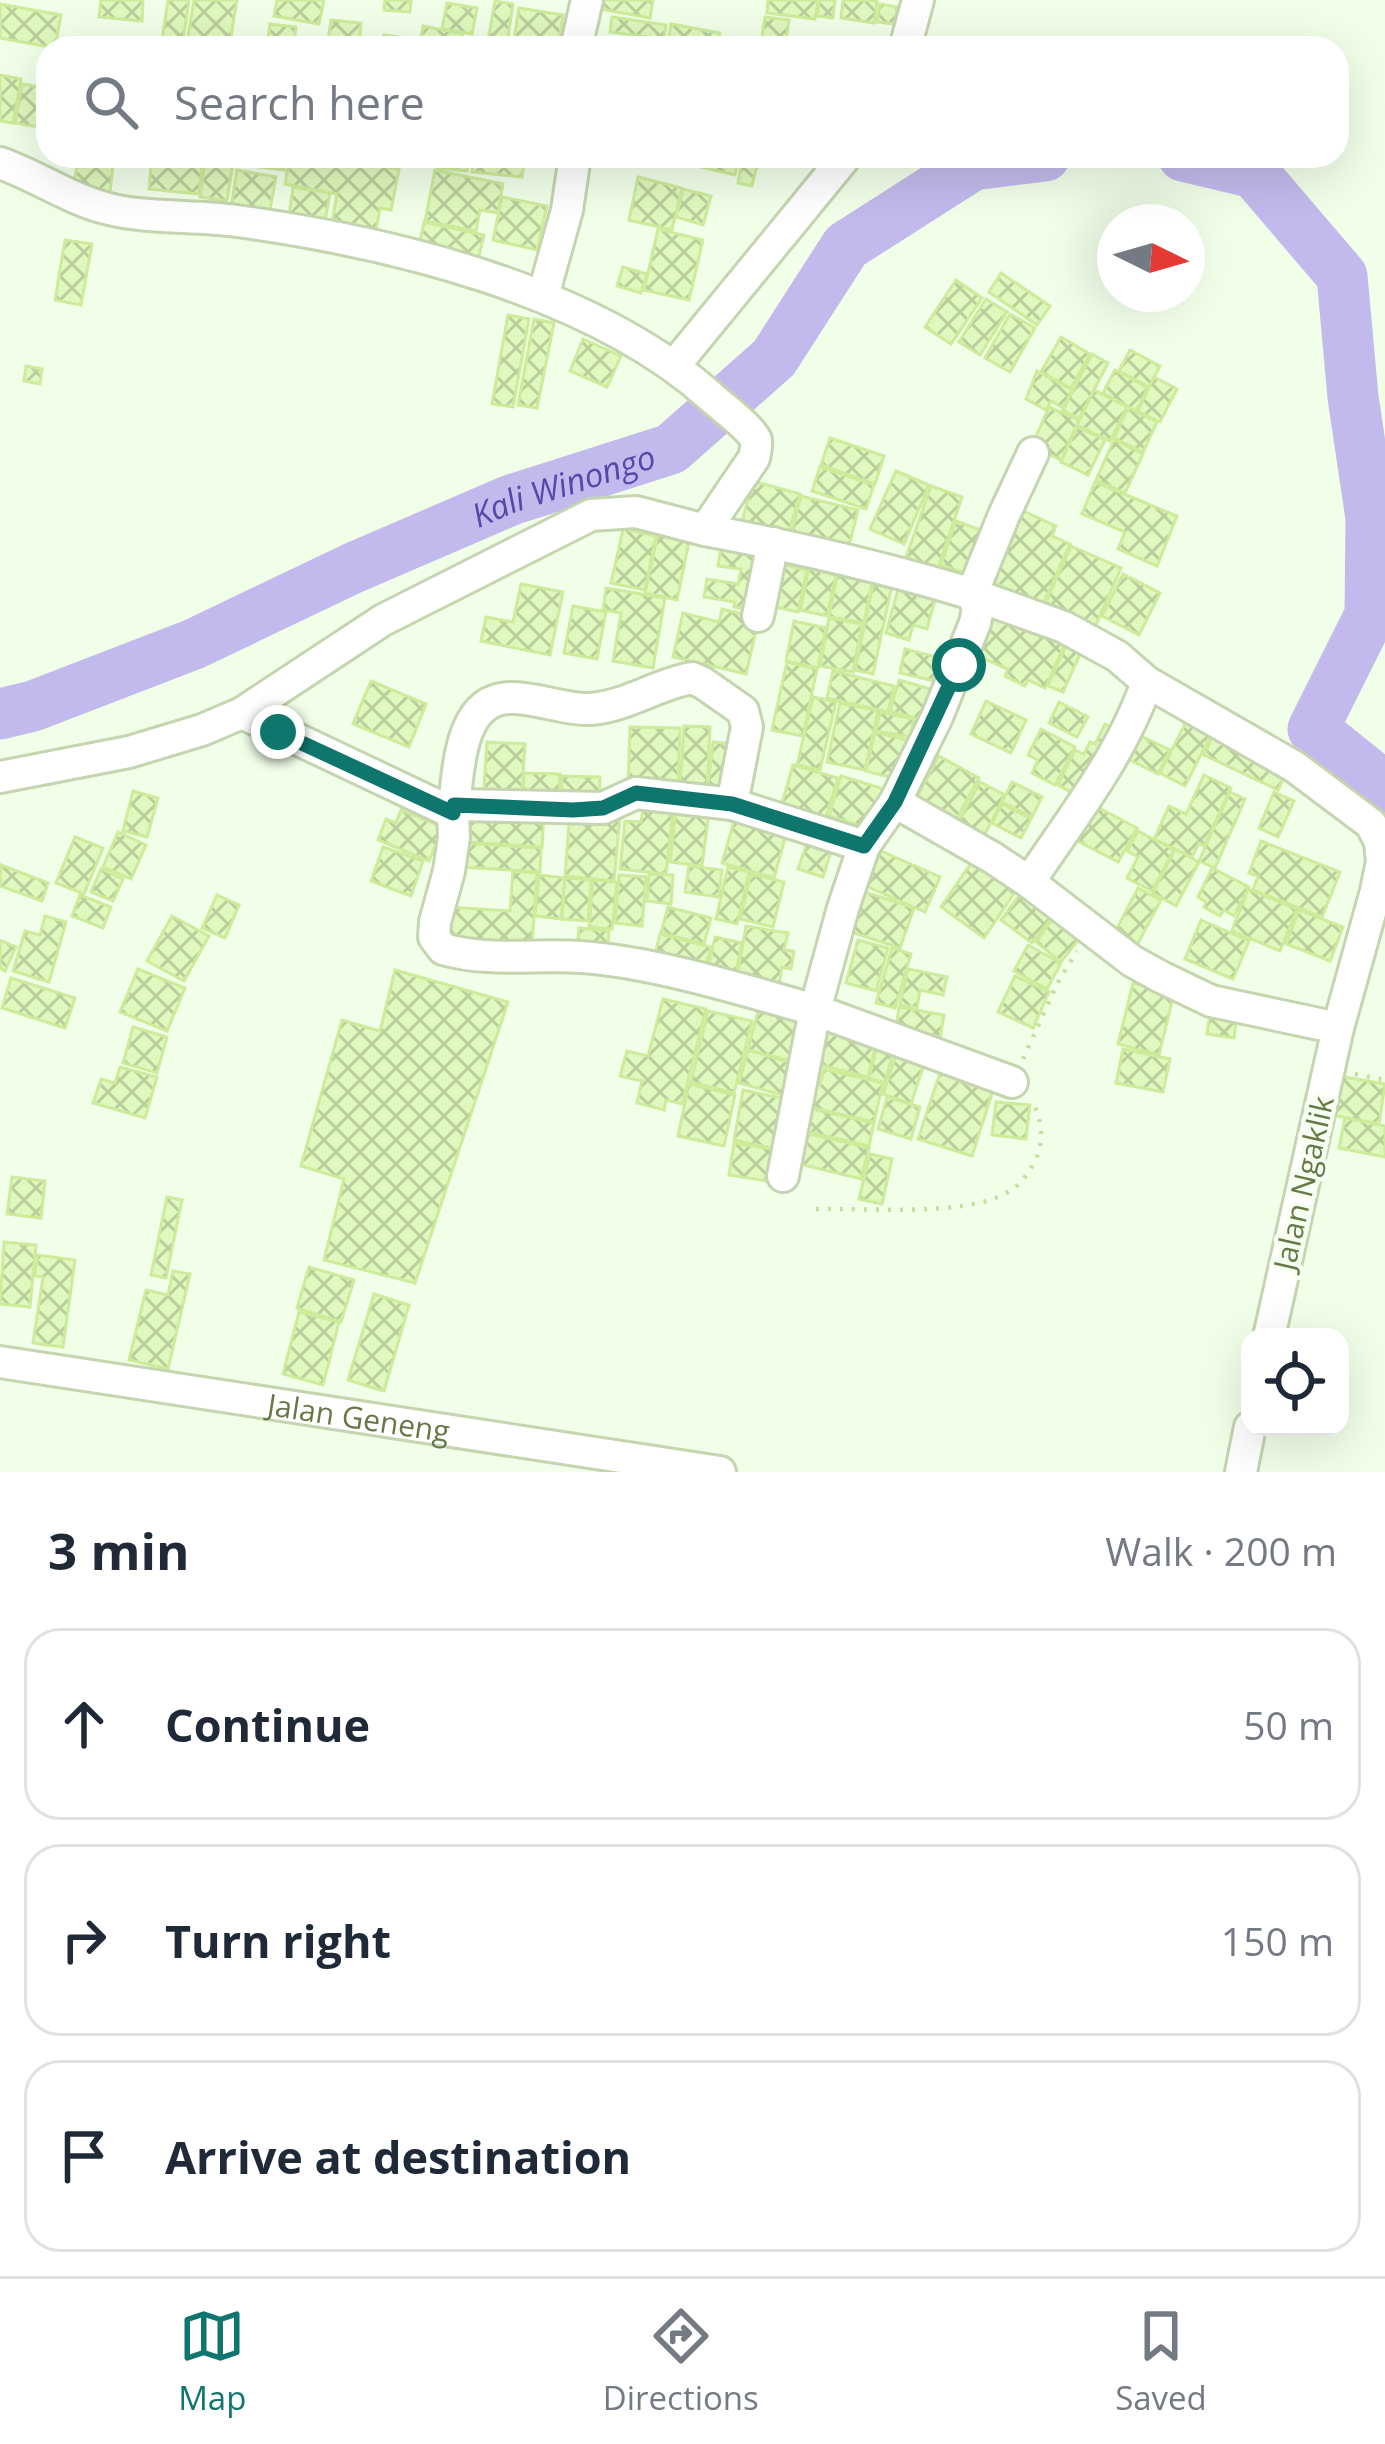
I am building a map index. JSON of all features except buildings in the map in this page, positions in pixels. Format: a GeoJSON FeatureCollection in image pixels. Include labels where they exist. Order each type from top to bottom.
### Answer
{"type":"FeatureCollection","features":[{"type":"Feature","properties":{"kind":"street"},"geometry":{"type":"LineString","coordinates":[[578,36],[586,0]]}},
{"type":"Feature","properties":{"kind":"street"},"geometry":{"type":"LineString","coordinates":[[908,36],[918,0]]}},
{"type":"Feature","properties":{"kind":"street"},"geometry":{"type":"LineString","coordinates":[[0,163],[111,209],[314,233],[473,271],[543,296],[680,370],[755,440],[754,458],[705,530]]}},
{"type":"Feature","properties":{"kind":"street"},"geometry":{"type":"LineString","coordinates":[[543,296],[573,168]]}},
{"type":"Feature","properties":{"kind":"street"},"geometry":{"type":"LineString","coordinates":[[680,370],[838,168]]}},
{"type":"Feature","properties":{"kind":"street"},"geometry":{"type":"LineString","coordinates":[[784,1176],[815,1010],[864,846],[895,802],[937,717],[975,623],[972,594],[1033,453]]}},
{"type":"Feature","properties":{"kind":"street"},"geometry":{"type":"LineString","coordinates":[[0,777],[129,752],[202,730],[242,713],[382,620],[591,514],[636,512],[972,594],[1064,627],[1117,656],[1147,682],[1132,722],[1029,882]]}},
{"type":"Feature","properties":{"kind":"street"},"geometry":{"type":"LineString","coordinates":[[758,616],[773,543]]}},
{"type":"Feature","properties":{"kind":"street"},"geometry":{"type":"LineString","coordinates":[[732,804],[747,717],[703,682],[692,678],[585,709],[510,698],[492,701],[467,728],[449,871],[434,937],[443,949],[476,955],[583,957],[711,982],[815,1010],[1012,1082]]}},
{"type":"Feature","properties":{"kind":"street","name":"Jalan Ngaklik"},"geometry":{"type":"LineString","coordinates":[[1147,682],[1295,767],[1370,824],[1380,842],[1382,861],[1338,1028],[1271,1328]]}},
{"type":"Feature","properties":{"kind":"street"},"geometry":{"type":"LineString","coordinates":[[242,713],[376,779],[454,809],[603,808],[636,793],[732,804],[864,846]]}},
{"type":"Feature","properties":{"kind":"street"},"geometry":{"type":"LineString","coordinates":[[895,802],[1029,882],[1132,961],[1211,1001],[1338,1028]]}},
{"type":"Feature","properties":{"kind":"street","name":"Jalan Geneng"},"geometry":{"type":"LineString","coordinates":[[0,1363],[720,1472]]}},
{"type":"Feature","properties":{"kind":"street"},"geometry":{"type":"LineString","coordinates":[[1241,1472],[1248,1436]]}},
{"type":"Feature","properties":{"kind":"path"},"geometry":{"type":"LineString","coordinates":[[817,1209],[968,1207],[1001,1196],[1022,1182],[1040,1153],[1041,1118],[1012,1082],[1057,984],[1089,930]]}},
{"type":"Feature","properties":{"kind":"waterway","name":"Kali Winongo"},"geometry":{"type":"LineString","coordinates":[[0,714],[33,706],[194,644],[511,500],[671,449],[774,358],[846,246],[968,168]]}},
{"type":"Feature","properties":{"kind":"waterway","name":"Kali Winongo"},"geometry":{"type":"LineString","coordinates":[[1233,168],[1254,173],[1342,276],[1371,518],[1370,615],[1313,729],[1385,787]]}},
{"type":"Feature","properties":{"kind":"route"},"geometry":{"type":"LineString","coordinates":[[278,732],[453,813],[454,805],[603,808],[636,793],[732,804],[864,846],[895,802],[959,665]]}}]}
